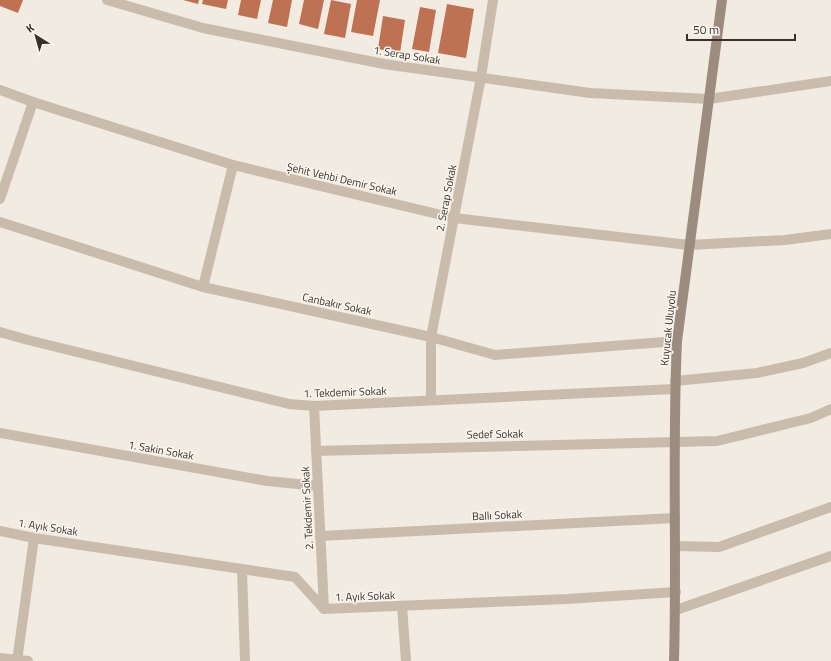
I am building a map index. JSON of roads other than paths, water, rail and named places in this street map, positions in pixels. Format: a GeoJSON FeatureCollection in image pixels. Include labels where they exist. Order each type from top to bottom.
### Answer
{"type":"FeatureCollection","features":[{"type":"Feature","properties":{"kind":"street","name":"1. Serap Sokak"},"geometry":{"type":"LineString","coordinates":[[107,0],[203,28],[384,64],[590,92],[709,99],[831,81]]}},
{"type":"Feature","properties":{"kind":"street","name":"2. Serap Sokak"},"geometry":{"type":"LineString","coordinates":[[431,400],[431,337],[481,77],[493,0]]}},
{"type":"Feature","properties":{"kind":"street","name":"Kuyucak Uluyolu"},"geometry":{"type":"LineString","coordinates":[[674,661],[676,610],[675,385],[677,341],[722,0]]}},
{"type":"Feature","properties":{"kind":"street","name":"Şehit Vehbi Demir Sokak"},"geometry":{"type":"LineString","coordinates":[[0,90],[33,102],[233,165],[454,218],[689,245],[785,240],[831,234]]}},
{"type":"Feature","properties":{"kind":"street"},"geometry":{"type":"LineString","coordinates":[[0,199],[33,102]]}},
{"type":"Feature","properties":{"kind":"street"},"geometry":{"type":"LineString","coordinates":[[203,287],[233,165]]}},
{"type":"Feature","properties":{"kind":"street","name":"Canbakır Sokak"},"geometry":{"type":"LineString","coordinates":[[0,222],[203,287],[431,337],[495,354],[677,341]]}},
{"type":"Feature","properties":{"kind":"street","name":"1. Tekdemir Sokak"},"geometry":{"type":"LineString","coordinates":[[0,332],[289,404],[314,406],[675,385],[757,373],[803,362],[831,353]]}},
{"type":"Feature","properties":{"kind":"street","name":"2. Tekdemir Sokak"},"geometry":{"type":"LineString","coordinates":[[314,406],[324,609]]}},
{"type":"Feature","properties":{"kind":"street","name":"Sedef Sokak"},"geometry":{"type":"LineString","coordinates":[[316,451],[717,442],[812,418],[831,409]]}},
{"type":"Feature","properties":{"kind":"street","name":"1. Sakin Sokak"},"geometry":{"type":"LineString","coordinates":[[0,433],[267,481],[318,486]]}},
{"type":"Feature","properties":{"kind":"street"},"geometry":{"type":"LineString","coordinates":[[675,546],[719,547],[831,508]]}},
{"type":"Feature","properties":{"kind":"street","name":"Ballı Sokak"},"geometry":{"type":"LineString","coordinates":[[320,536],[675,518]]}},
{"type":"Feature","properties":{"kind":"street","name":"1. Ayık Sokak"},"geometry":{"type":"LineString","coordinates":[[0,532],[295,577],[324,609],[567,599],[676,592]]}},
{"type":"Feature","properties":{"kind":"street"},"geometry":{"type":"LineString","coordinates":[[17,661],[34,538]]}},
{"type":"Feature","properties":{"kind":"street"},"geometry":{"type":"LineString","coordinates":[[676,610],[831,556]]}},
{"type":"Feature","properties":{"kind":"street"},"geometry":{"type":"LineString","coordinates":[[242,570],[245,661]]}},
{"type":"Feature","properties":{"kind":"street"},"geometry":{"type":"LineString","coordinates":[[402,606],[406,661]]}},
{"type":"Feature","properties":{"kind":"street"},"geometry":{"type":"LineString","coordinates":[[0,658],[28,661]]}}]}
